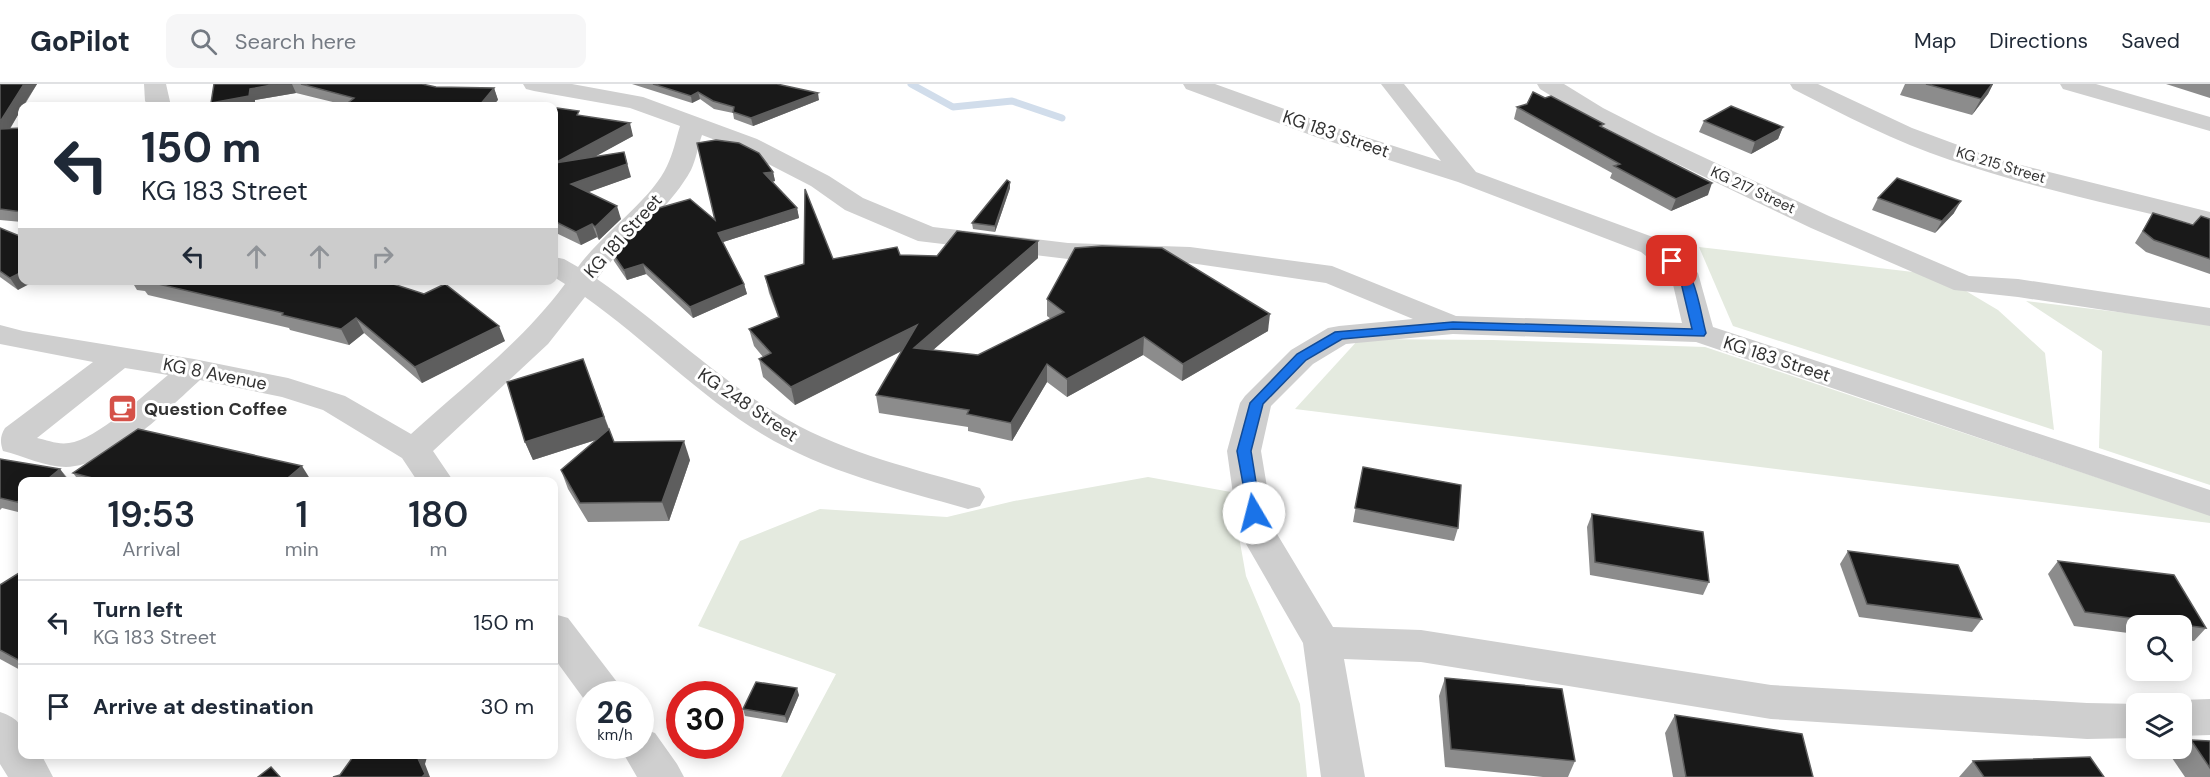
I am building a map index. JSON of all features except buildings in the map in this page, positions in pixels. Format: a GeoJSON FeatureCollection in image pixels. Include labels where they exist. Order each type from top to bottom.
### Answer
{"type":"FeatureCollection","features":[{"type":"Feature","properties":{"kind":"street"},"geometry":{"type":"LineString","coordinates":[[155,84],[158,102]]}},
{"type":"Feature","properties":{"kind":"street"},"geometry":{"type":"LineString","coordinates":[[534,84],[635,102],[748,144],[820,181],[854,204],[928,235],[1068,251],[1190,255],[1332,275],[1453,325]]}},
{"type":"Feature","properties":{"kind":"street","name":"KG 183 Street"},"geometry":{"type":"LineString","coordinates":[[1194,84],[1325,132],[1467,177],[1651,246],[1684,273],[1700,333],[2210,503]]}},
{"type":"Feature","properties":{"kind":"street"},"geometry":{"type":"LineString","coordinates":[[1392,84],[1467,177]]}},
{"type":"Feature","properties":{"kind":"street","name":"KG 217 Street"},"geometry":{"type":"LineString","coordinates":[[1548,84],[1595,113],[1647,140],[1820,222],[1964,284],[2018,288],[2210,317]]}},
{"type":"Feature","properties":{"kind":"street","name":"KG 215 Street"},"geometry":{"type":"LineString","coordinates":[[1801,84],[1899,133],[2010,171],[2145,202],[2210,220]]}},
{"type":"Feature","properties":{"kind":"street"},"geometry":{"type":"LineString","coordinates":[[2071,84],[2210,124]]}},
{"type":"Feature","properties":{"kind":"street","name":"KG 181 Street"},"geometry":{"type":"LineString","coordinates":[[414,450],[537,338],[599,257],[657,198],[678,169],[693,123]]}},
{"type":"Feature","properties":{"kind":"street","name":"KG 248 Street"},"geometry":{"type":"LineString","coordinates":[[558,267],[583,280],[704,377],[773,426],[814,448],[882,472],[968,497]]}},
{"type":"Feature","properties":{"kind":"street"},"geometry":{"type":"LineString","coordinates":[[1343,777],[1322,642],[1256,530],[1244,451],[1256,403],[1302,357],[1339,335],[1453,325],[1700,333]]}},
{"type":"Feature","properties":{"kind":"street","name":"KG 8 Avenue"},"geometry":{"type":"LineString","coordinates":[[0,334],[18,340],[194,369],[288,388],[333,403],[414,450],[433,477]]}},
{"type":"Feature","properties":{"kind":"street"},"geometry":{"type":"LineString","coordinates":[[119,357],[17,436],[15,443],[68,456],[95,446],[129,422],[194,369]]}},
{"type":"Feature","properties":{"kind":"street"},"geometry":{"type":"LineString","coordinates":[[558,634],[593,681]]}},
{"type":"Feature","properties":{"kind":"street"},"geometry":{"type":"LineString","coordinates":[[1322,642],[1421,646],[1771,702],[2086,721],[2126,720]]}},
{"type":"Feature","properties":{"kind":"street"},"geometry":{"type":"LineString","coordinates":[[2192,718],[2210,717]]}},
{"type":"Feature","properties":{"kind":"street"},"geometry":{"type":"LineString","coordinates":[[0,730],[18,755]]}},
{"type":"Feature","properties":{"kind":"street"},"geometry":{"type":"LineString","coordinates":[[20,759],[31,777]]}},
{"type":"Feature","properties":{"kind":"street"},"geometry":{"type":"LineString","coordinates":[[649,759],[662,777]]}},
{"type":"Feature","properties":{"kind":"shaded area"},"geometry":{"type":"Polygon","coordinates":[[[1699,247],[1939,275],[1998,310],[2045,353],[2054,430],[1733,326],[1699,247]]]}},
{"type":"Feature","properties":{"kind":"shaded area"},"geometry":{"type":"Polygon","coordinates":[[[2026,301],[2210,323],[2210,485],[2099,448],[2102,351],[2026,301]]]}},
{"type":"Feature","properties":{"kind":"shaded area"},"geometry":{"type":"Polygon","coordinates":[[[1359,339],[1493,340],[1705,347],[2210,515],[2210,523],[1295,409],[1359,339]]]}},
{"type":"Feature","properties":{"kind":"shaded area"},"geometry":{"type":"Polygon","coordinates":[[[1148,477],[1231,492],[1246,576],[1300,704],[1307,777],[781,777],[836,674],[698,626],[740,541],[820,509],[947,517],[1014,501],[1148,477]]]}},
{"type":"Feature","properties":{"kind":"waterway"},"geometry":{"type":"LineString","coordinates":[[911,84],[953,107],[1012,101],[1062,118]]}},
{"type":"Feature","properties":{"kind":"place","name":"Question Coffee"},"geometry":{"type":"Point","coordinates":[123,409]}},
{"type":"Feature","properties":{"kind":"route"},"geometry":{"type":"LineString","coordinates":[[1254,513],[1244,451],[1256,403],[1302,357],[1339,335],[1453,325],[1700,333],[1684,273],[1672,261]]}}]}
